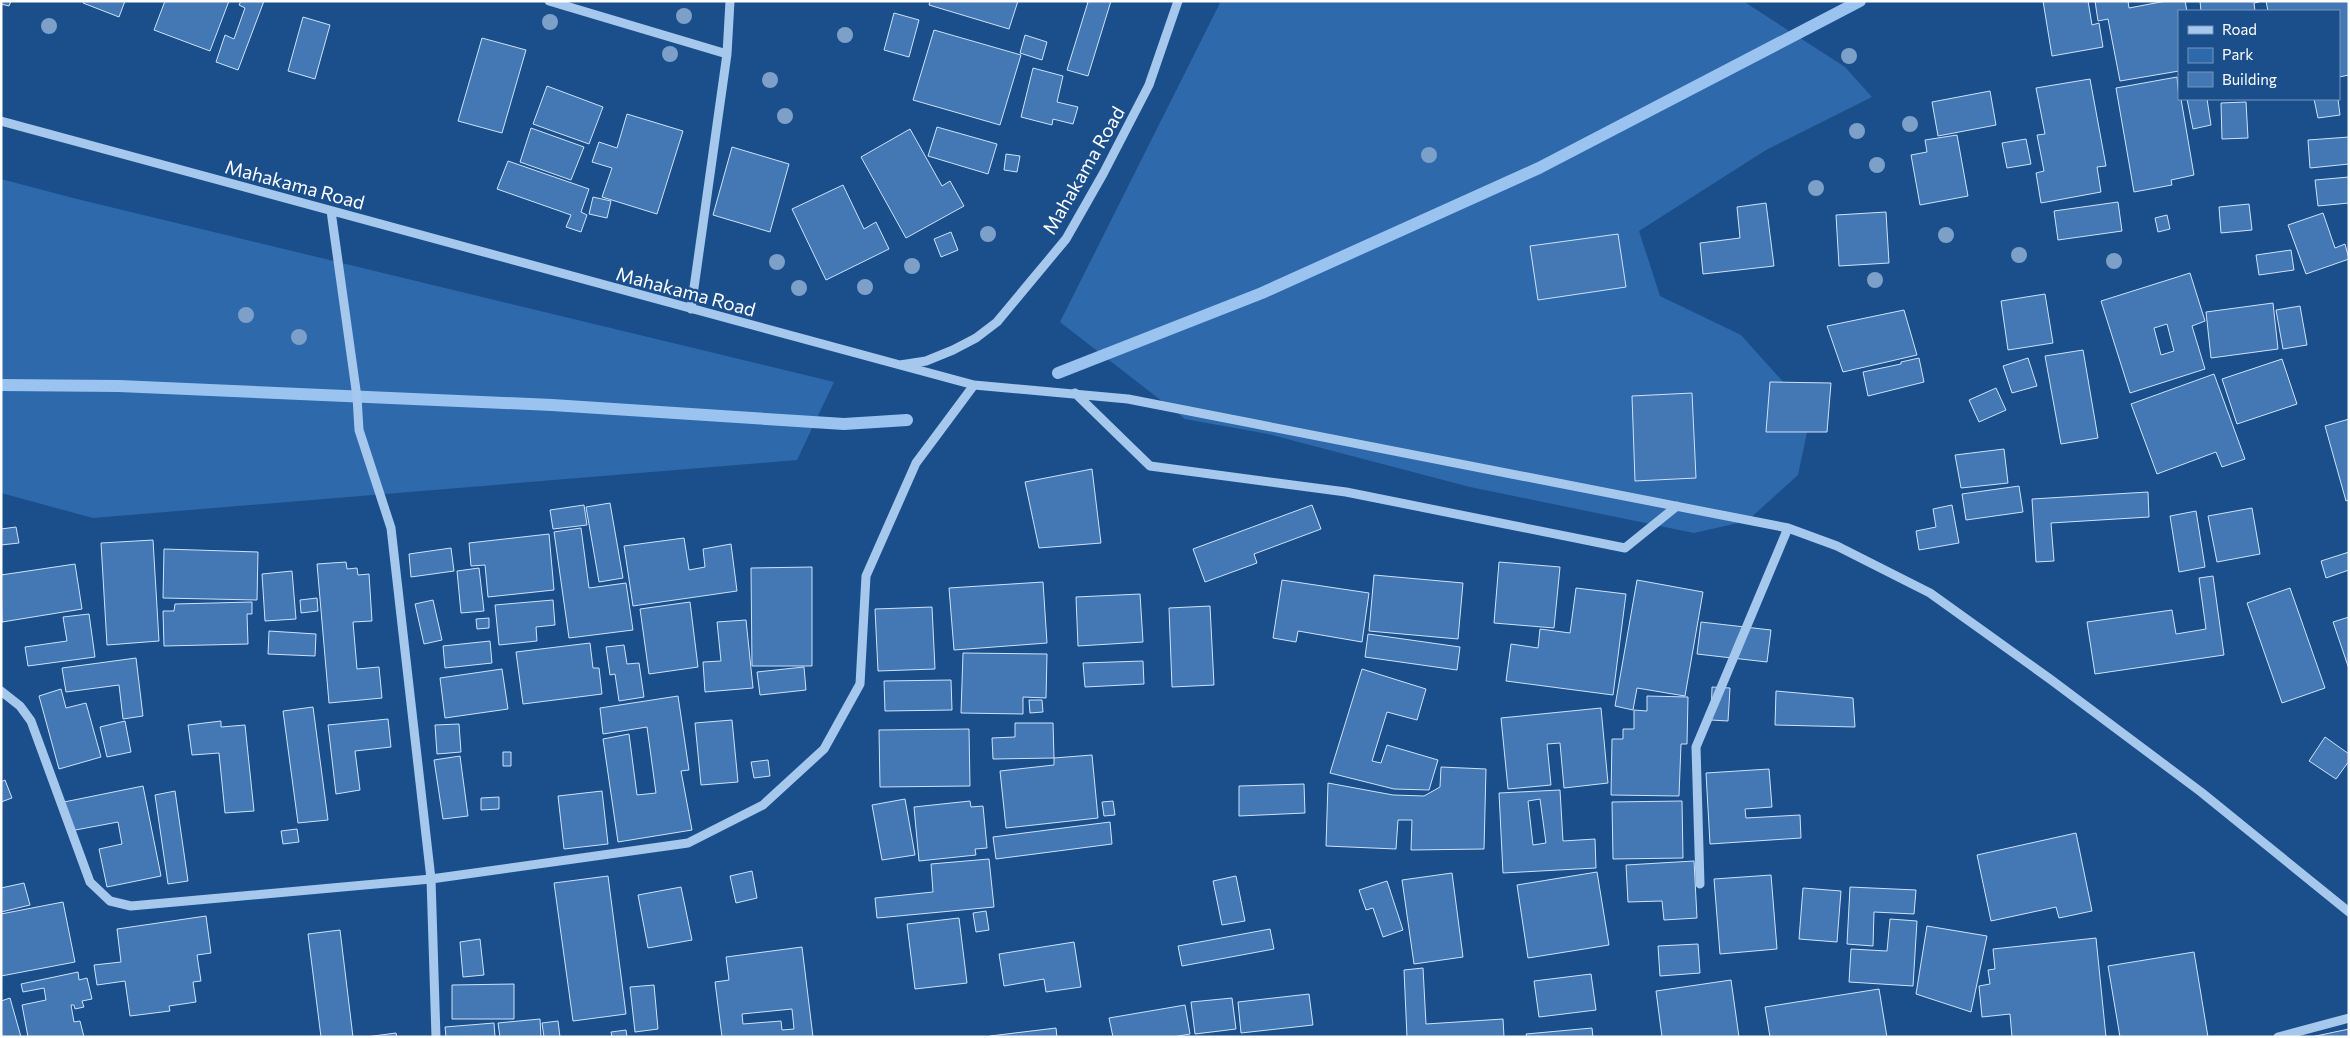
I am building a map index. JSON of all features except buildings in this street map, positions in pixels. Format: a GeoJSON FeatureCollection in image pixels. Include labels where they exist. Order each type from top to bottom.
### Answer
{"type":"FeatureCollection","features":[{"type":"Feature","properties":{"kind":"street"},"geometry":{"type":"LineString","coordinates":[[549,1],[727,54]]}},
{"type":"Feature","properties":{"kind":"street"},"geometry":{"type":"LineString","coordinates":[[691,309],[727,54],[730,1]]}},
{"type":"Feature","properties":{"kind":"street","name":"Mahakama Road"},"geometry":{"type":"LineString","coordinates":[[1,121],[900,365],[926,361],[976,338],[997,322],[1066,239],[1103,174],[1149,86],[1178,1]]}},
{"type":"Feature","properties":{"kind":"street"},"geometry":{"type":"LineString","coordinates":[[331,211],[357,397],[359,430],[391,528],[431,879],[436,1037]]}},
{"type":"Feature","properties":{"kind":"street"},"geometry":{"type":"LineString","coordinates":[[900,365],[974,385],[1128,399],[1788,528],[1837,546],[1930,593],[2050,678],[2201,792],[2349,912]]}},
{"type":"Feature","properties":{"kind":"street"},"geometry":{"type":"LineString","coordinates":[[1,691],[20,706],[31,721],[90,882],[110,901],[131,906],[431,879],[688,843],[763,805],[824,749],[860,684],[866,576],[916,463],[974,385]]}},
{"type":"Feature","properties":{"kind":"street"},"geometry":{"type":"LineString","coordinates":[[1075,393],[1150,466],[1346,492],[1625,548],[1677,506]]}},
{"type":"Feature","properties":{"kind":"street"},"geometry":{"type":"LineString","coordinates":[[1700,884],[1696,747],[1788,528]]}},
{"type":"Feature","properties":{"kind":"street"},"geometry":{"type":"LineString","coordinates":[[2278,1037],[2349,1018]]}},
{"type":"Feature","properties":{"kind":"green space"},"geometry":{"type":"Polygon","coordinates":[[[1221,1],[1743,1],[1845,67],[1872,97],[1766,150],[1639,231],[1660,296],[1741,335],[1811,413],[1798,475],[1747,521],[1694,533],[1470,487],[1268,434],[1185,419],[1060,322],[1221,1]]]}},
{"type":"Feature","properties":{"kind":"green space"},"geometry":{"type":"Polygon","coordinates":[[[1,179],[834,382],[797,460],[93,518],[1,493],[1,179]]]}},
{"type":"Feature","properties":{"kind":"waterway"},"geometry":{"type":"LineString","coordinates":[[1058,373],[1262,293],[1539,168],[1860,1]]}},
{"type":"Feature","properties":{"kind":"waterway"},"geometry":{"type":"LineString","coordinates":[[1,385],[119,386],[552,405],[844,424],[907,420]]}}]}
